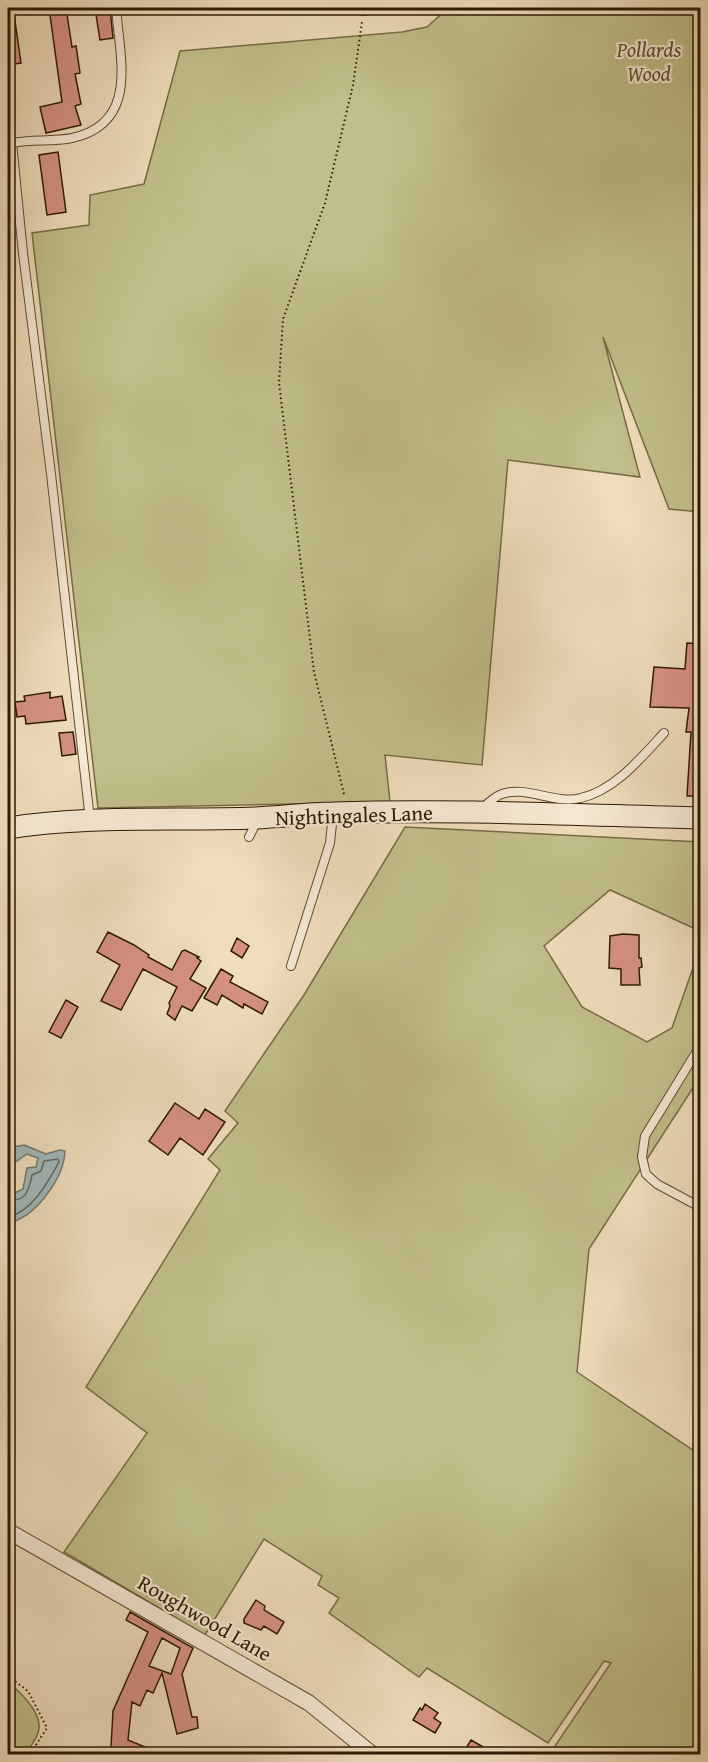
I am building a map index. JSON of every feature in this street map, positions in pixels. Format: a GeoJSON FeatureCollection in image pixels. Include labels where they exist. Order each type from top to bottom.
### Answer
{"type":"FeatureCollection","features":[{"type":"Feature","properties":{"kind":"main road","name":"Nightingales Lane"},"geometry":{"type":"LineString","coordinates":[[8,828],[90,820],[259,818],[340,808],[700,818]]}},
{"type":"Feature","properties":{"kind":"street","name":"Roughwood Lane"},"geometry":{"type":"LineString","coordinates":[[8,1531],[309,1702],[372,1755]]}},
{"type":"Feature","properties":{"kind":"lane"},"geometry":{"type":"LineString","coordinates":[[90,820],[12,143],[69,138],[93,132],[111,116],[121,94],[122,73],[116,8]]}},
{"type":"Feature","properties":{"kind":"lane"},"geometry":{"type":"LineString","coordinates":[[348,8],[363,11],[378,8]]}},
{"type":"Feature","properties":{"kind":"lane"},"geometry":{"type":"LineString","coordinates":[[475,813],[500,794],[512,791],[572,800],[591,795],[611,784],[637,763],[664,733]]}},
{"type":"Feature","properties":{"kind":"lane"},"geometry":{"type":"LineString","coordinates":[[291,966],[340,808]]}},
{"type":"Feature","properties":{"kind":"lane"},"geometry":{"type":"LineString","coordinates":[[249,837],[259,818]]}},
{"type":"Feature","properties":{"kind":"lane"},"geometry":{"type":"LineString","coordinates":[[700,1046],[645,1136],[642,1157],[646,1174],[657,1184],[700,1207]]}},
{"type":"Feature","properties":{"kind":"path"},"geometry":{"type":"LineString","coordinates":[[340,808],[314,672],[279,383],[283,319],[325,203],[353,85],[363,11]]}},
{"type":"Feature","properties":{"kind":"path"},"geometry":{"type":"LineString","coordinates":[[8,1676],[28,1691],[47,1728],[30,1755]]}},
{"type":"Feature","properties":{"kind":"green space","name":"Pollards Wood"},"geometry":{"type":"Polygon","coordinates":[[[448,8],[700,8],[700,512],[669,509],[603,337],[640,477],[508,460],[482,765],[385,755],[390,802],[98,808],[32,233],[89,225],[90,195],[144,184],[180,51],[402,32],[427,27],[448,8]]]}},
{"type":"Feature","properties":{"kind":"green space"},"geometry":{"type":"Polygon","coordinates":[[[405,827],[700,842],[700,931],[610,890],[544,946],[582,1007],[647,1042],[672,1028],[700,948],[700,1077],[589,1249],[577,1372],[700,1455],[700,1754],[554,1754],[551,1752],[611,1663],[604,1661],[548,1743],[427,1668],[419,1677],[329,1613],[339,1598],[318,1585],[322,1576],[264,1539],[205,1635],[64,1552],[147,1433],[86,1387],[220,1170],[208,1159],[238,1123],[225,1111],[304,995],[405,827]]]}},
{"type":"Feature","properties":{"kind":"green space"},"geometry":{"type":"Polygon","coordinates":[[[8,1682],[29,1702],[39,1722],[37,1736],[25,1754],[8,1754],[8,1682]]]}},
{"type":"Feature","properties":{"kind":"water"},"geometry":{"type":"Polygon","coordinates":[[[24,1145],[46,1154],[65,1151],[63,1162],[54,1184],[38,1205],[18,1220],[8,1223],[8,1193],[13,1194],[23,1189],[27,1168],[36,1167],[38,1158],[27,1154],[8,1167],[8,1148],[24,1145]]]}},
{"type":"Feature","properties":{"kind":"building"},"geometry":{"type":"Polygon","coordinates":[[[49,8],[66,8],[72,47],[76,46],[80,73],[75,74],[81,104],[75,106],[81,125],[46,133],[40,107],[62,102],[49,8]]]}},
{"type":"Feature","properties":{"kind":"building"},"geometry":{"type":"Polygon","coordinates":[[[95,8],[110,8],[113,38],[100,40],[95,8]]]}},
{"type":"Feature","properties":{"kind":"building"},"geometry":{"type":"Polygon","coordinates":[[[14,14],[21,63],[8,65],[8,15],[14,14]]]}},
{"type":"Feature","properties":{"kind":"building"},"geometry":{"type":"Polygon","coordinates":[[[58,152],[66,212],[47,215],[39,155],[58,152]]]}},
{"type":"Feature","properties":{"kind":"building"},"geometry":{"type":"Polygon","coordinates":[[[687,643],[700,644],[700,796],[687,796],[691,732],[686,732],[689,708],[650,707],[654,667],[685,669],[687,643]]]}},
{"type":"Feature","properties":{"kind":"building"},"geometry":{"type":"Polygon","coordinates":[[[50,692],[50,698],[62,696],[66,720],[26,724],[25,716],[17,717],[15,702],[25,701],[24,696],[50,692]]]}},
{"type":"Feature","properties":{"kind":"building"},"geometry":{"type":"Polygon","coordinates":[[[73,732],[76,754],[62,756],[59,733],[73,732]]]}},
{"type":"Feature","properties":{"kind":"building"},"geometry":{"type":"Polygon","coordinates":[[[108,932],[134,945],[149,955],[148,957],[172,970],[182,951],[185,950],[199,957],[197,958],[201,961],[190,979],[206,988],[192,1011],[182,1006],[175,1020],[167,1014],[169,1003],[177,987],[143,969],[121,1010],[101,1001],[120,965],[97,952],[108,932]]]}},
{"type":"Feature","properties":{"kind":"building"},"geometry":{"type":"Polygon","coordinates":[[[639,935],[639,958],[641,958],[642,967],[639,968],[640,985],[621,985],[621,969],[609,968],[610,936],[639,935]]]}},
{"type":"Feature","properties":{"kind":"building"},"geometry":{"type":"Polygon","coordinates":[[[237,938],[249,946],[242,958],[231,951],[237,938]]]}},
{"type":"Feature","properties":{"kind":"building"},"geometry":{"type":"Polygon","coordinates":[[[221,969],[233,976],[230,982],[268,1002],[262,1014],[244,1004],[243,1008],[222,995],[217,1005],[204,998],[221,969]]]}},
{"type":"Feature","properties":{"kind":"building"},"geometry":{"type":"Polygon","coordinates":[[[66,1000],[78,1007],[61,1038],[49,1032],[66,1000]]]}},
{"type":"Feature","properties":{"kind":"building"},"geometry":{"type":"Polygon","coordinates":[[[175,1103],[199,1119],[205,1109],[225,1122],[203,1155],[180,1138],[168,1155],[149,1141],[175,1103]]]}},
{"type":"Feature","properties":{"kind":"building"},"geometry":{"type":"Polygon","coordinates":[[[256,1600],[265,1606],[264,1610],[284,1622],[277,1634],[264,1626],[261,1630],[244,1623],[244,1619],[256,1600]]]}},
{"type":"Feature","properties":{"kind":"building"},"geometry":{"type":"Polygon","coordinates":[[[130,1612],[193,1648],[182,1674],[192,1717],[197,1717],[198,1728],[177,1734],[162,1673],[153,1693],[147,1690],[140,1706],[132,1702],[128,1740],[164,1755],[133,1755],[111,1747],[113,1711],[148,1632],[126,1620],[130,1612]],[[162,1638],[149,1666],[171,1674],[180,1648],[162,1638]]]}},
{"type":"Feature","properties":{"kind":"building"},"geometry":{"type":"Polygon","coordinates":[[[425,1704],[438,1713],[434,1718],[441,1723],[435,1733],[413,1720],[425,1704]]]}},
{"type":"Feature","properties":{"kind":"building"},"geometry":{"type":"Polygon","coordinates":[[[471,1740],[497,1755],[462,1755],[471,1740]]]}}]}
